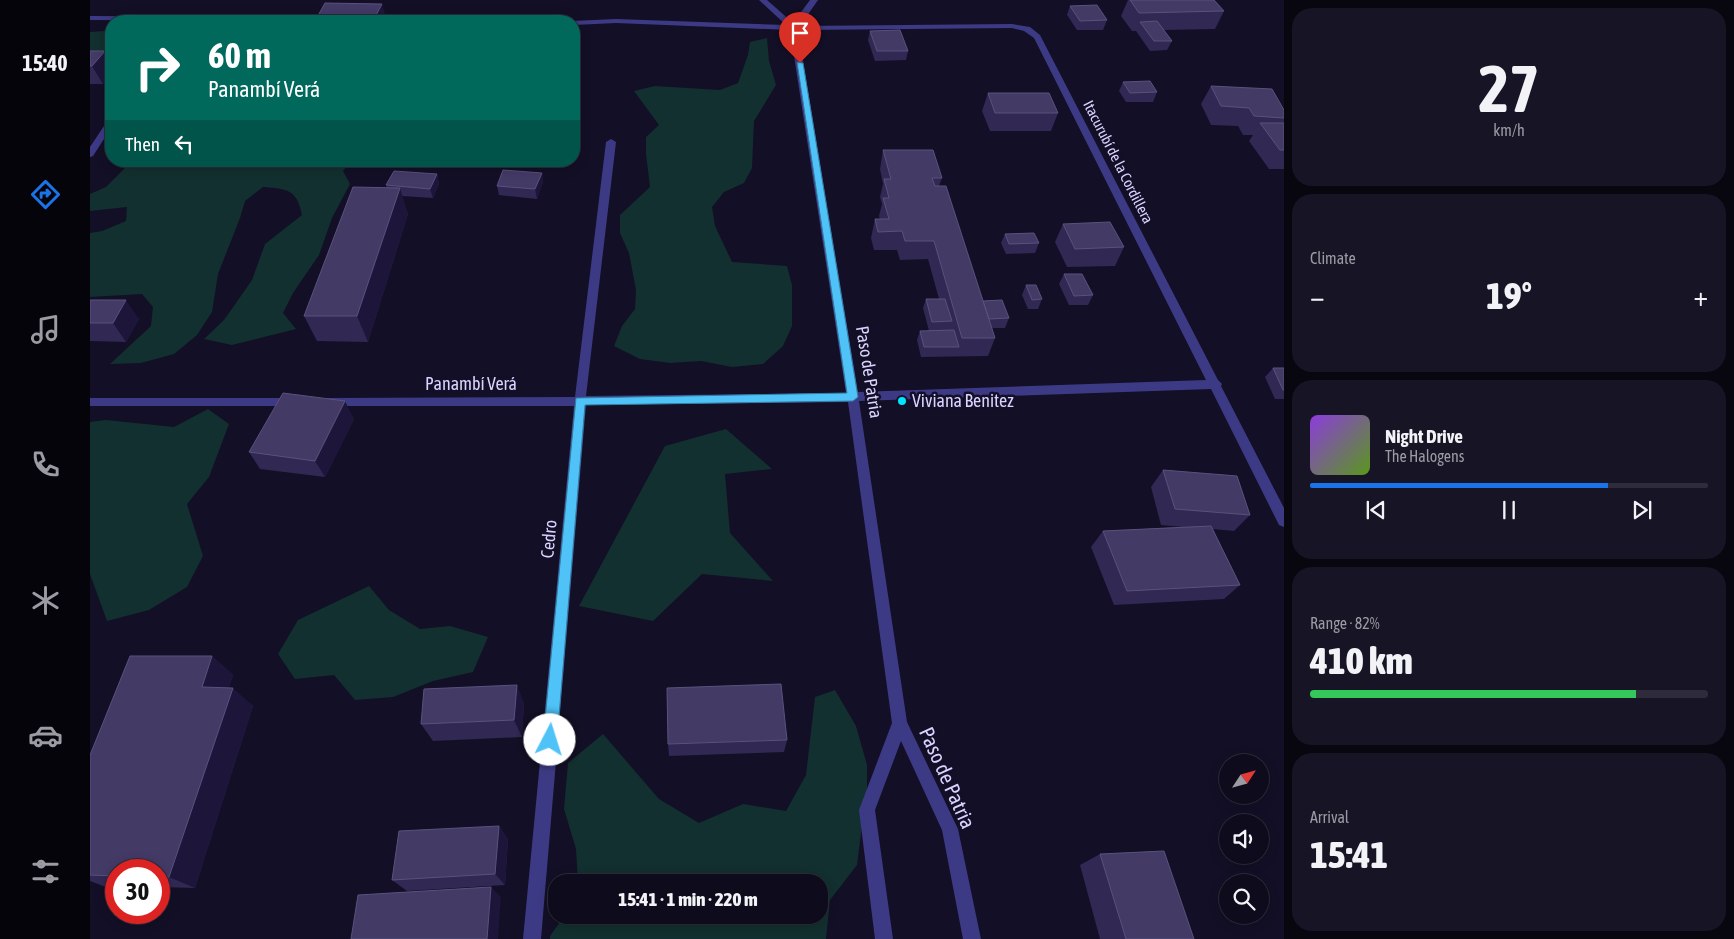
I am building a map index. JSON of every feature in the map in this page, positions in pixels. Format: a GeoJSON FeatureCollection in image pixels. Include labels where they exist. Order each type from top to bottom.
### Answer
{"type":"FeatureCollection","features":[{"type":"Feature","properties":{"kind":"street"},"geometry":{"type":"LineString","coordinates":[[763,0],[794,28]]}},
{"type":"Feature","properties":{"kind":"street"},"geometry":{"type":"LineString","coordinates":[[794,28],[814,0]]}},
{"type":"Feature","properties":{"kind":"street"},"geometry":{"type":"LineString","coordinates":[[90,18],[105,18]]}},
{"type":"Feature","properties":{"kind":"street"},"geometry":{"type":"LineString","coordinates":[[580,24],[616,21],[794,28]]}},
{"type":"Feature","properties":{"kind":"street","name":"Itacurubí de la Cordillera"},"geometry":{"type":"LineString","coordinates":[[794,28],[1020,26],[1029,29],[1037,37],[1216,384],[1284,521]]}},
{"type":"Feature","properties":{"kind":"street","name":"Paso de Patria"},"geometry":{"type":"LineString","coordinates":[[794,28],[853,397],[900,723],[950,829],[972,939]]}},
{"type":"Feature","properties":{"kind":"street"},"geometry":{"type":"LineString","coordinates":[[90,154],[105,131]]}},
{"type":"Feature","properties":{"kind":"street","name":"Cedro"},"geometry":{"type":"LineString","coordinates":[[532,939],[580,401],[611,142]]}},
{"type":"Feature","properties":{"kind":"street","name":"Panambí Verá"},"geometry":{"type":"LineString","coordinates":[[90,402],[580,401],[853,397],[1216,384]]}},
{"type":"Feature","properties":{"kind":"street","name":"Paso de Patria"},"geometry":{"type":"LineString","coordinates":[[884,939],[867,810],[900,723]]}},
{"type":"Feature","properties":{"kind":"green space"},"geometry":{"type":"Polygon","coordinates":[[[90,32],[105,32],[105,54],[90,56],[90,32]]]}},
{"type":"Feature","properties":{"kind":"green space"},"geometry":{"type":"Polygon","coordinates":[[[767,38],[769,61],[776,85],[754,121],[752,168],[744,183],[724,192],[712,207],[715,226],[732,262],[787,266],[792,285],[792,326],[783,346],[763,364],[732,367],[701,361],[670,363],[640,359],[614,346],[622,326],[635,309],[636,290],[629,253],[620,233],[620,215],[650,187],[646,137],[659,125],[634,91],[655,86],[720,90],[738,83],[748,55],[750,42],[767,38]]]}},
{"type":"Feature","properties":{"kind":"green space"},"geometry":{"type":"Polygon","coordinates":[[[126,167],[346,167],[343,171],[350,184],[332,218],[319,255],[293,293],[283,313],[296,329],[232,345],[204,339],[224,320],[252,280],[265,244],[302,215],[297,200],[290,192],[263,187],[245,201],[218,274],[212,312],[197,335],[174,354],[141,363],[110,364],[151,326],[153,307],[142,294],[90,297],[90,233],[102,231],[126,221],[127,207],[90,211],[90,194],[106,187],[126,167]]]}},
{"type":"Feature","properties":{"kind":"green space"},"geometry":{"type":"Polygon","coordinates":[[[208,409],[229,424],[209,477],[187,504],[203,556],[187,587],[149,610],[107,621],[90,574],[90,422],[106,420],[174,427],[208,409]]]}},
{"type":"Feature","properties":{"kind":"green space"},"geometry":{"type":"Polygon","coordinates":[[[726,429],[772,469],[725,474],[730,533],[773,581],[702,574],[653,621],[579,606],[665,446],[726,429]]]}},
{"type":"Feature","properties":{"kind":"green space"},"geometry":{"type":"Polygon","coordinates":[[[369,586],[389,610],[420,629],[450,626],[488,637],[473,672],[433,681],[393,697],[355,700],[334,675],[295,679],[278,654],[298,620],[369,586]]]}},
{"type":"Feature","properties":{"kind":"green space"},"geometry":{"type":"Polygon","coordinates":[[[835,690],[856,726],[867,765],[867,810],[863,817],[857,865],[830,900],[828,920],[828,874],[578,874],[576,849],[564,809],[568,763],[603,734],[659,799],[699,823],[743,804],[786,811],[806,775],[815,697],[835,690]]]}},
{"type":"Feature","properties":{"kind":"green space"},"geometry":{"type":"Polygon","coordinates":[[[559,924],[828,924],[826,939],[550,939],[559,924]]]}},
{"type":"Feature","properties":{"kind":"building"},"geometry":{"type":"Polygon","coordinates":[[[1130,0],[1214,0],[1224,11],[1139,13],[1130,0]]]}},
{"type":"Feature","properties":{"kind":"building"},"geometry":{"type":"Polygon","coordinates":[[[325,3],[382,4],[376,15],[318,15],[325,3]]]}},
{"type":"Feature","properties":{"kind":"building"},"geometry":{"type":"Polygon","coordinates":[[[1097,5],[1107,20],[1080,21],[1070,6],[1097,5]]]}},
{"type":"Feature","properties":{"kind":"building"},"geometry":{"type":"Polygon","coordinates":[[[1157,21],[1172,41],[1154,41],[1140,22],[1157,21]]]}},
{"type":"Feature","properties":{"kind":"building"},"geometry":{"type":"Polygon","coordinates":[[[900,30],[908,51],[877,51],[870,31],[900,30]]]}},
{"type":"Feature","properties":{"kind":"building"},"geometry":{"type":"Polygon","coordinates":[[[90,51],[105,51],[92,66],[90,66],[90,51]]]}},
{"type":"Feature","properties":{"kind":"building"},"geometry":{"type":"Polygon","coordinates":[[[1150,81],[1157,92],[1130,93],[1123,82],[1150,81]]]}},
{"type":"Feature","properties":{"kind":"building"},"geometry":{"type":"Polygon","coordinates":[[[1211,86],[1272,89],[1284,110],[1284,118],[1254,116],[1249,108],[1221,106],[1211,86]]]}},
{"type":"Feature","properties":{"kind":"building"},"geometry":{"type":"Polygon","coordinates":[[[988,93],[1049,93],[1058,113],[995,113],[988,93]]]}},
{"type":"Feature","properties":{"kind":"building"},"geometry":{"type":"Polygon","coordinates":[[[1260,123],[1284,123],[1284,150],[1280,150],[1260,123]]]}},
{"type":"Feature","properties":{"kind":"building"},"geometry":{"type":"Polygon","coordinates":[[[883,150],[933,150],[942,178],[932,178],[935,186],[946,186],[995,338],[962,338],[934,241],[905,241],[902,231],[878,232],[875,219],[889,219],[883,198],[889,198],[884,179],[891,179],[883,150]]]}},
{"type":"Feature","properties":{"kind":"building"},"geometry":{"type":"Polygon","coordinates":[[[503,170],[542,173],[535,189],[497,186],[503,170]]]}},
{"type":"Feature","properties":{"kind":"building"},"geometry":{"type":"Polygon","coordinates":[[[394,171],[437,174],[430,189],[386,185],[394,171]]]}},
{"type":"Feature","properties":{"kind":"building"},"geometry":{"type":"Polygon","coordinates":[[[353,187],[400,188],[357,316],[304,316],[353,187]]]}},
{"type":"Feature","properties":{"kind":"building"},"geometry":{"type":"Polygon","coordinates":[[[1110,222],[1124,247],[1075,249],[1063,224],[1110,222]]]}},
{"type":"Feature","properties":{"kind":"building"},"geometry":{"type":"Polygon","coordinates":[[[1034,233],[1039,243],[1009,244],[1005,234],[1034,233]]]}},
{"type":"Feature","properties":{"kind":"building"},"geometry":{"type":"Polygon","coordinates":[[[1064,274],[1082,274],[1093,295],[1074,296],[1064,274]]]}},
{"type":"Feature","properties":{"kind":"building"},"geometry":{"type":"Polygon","coordinates":[[[1026,285],[1036,285],[1042,299],[1032,300],[1026,285]]]}},
{"type":"Feature","properties":{"kind":"building"},"geometry":{"type":"Polygon","coordinates":[[[926,299],[945,299],[952,321],[932,322],[926,299]]]}},
{"type":"Feature","properties":{"kind":"building"},"geometry":{"type":"Polygon","coordinates":[[[90,300],[126,300],[113,323],[90,323],[90,300]]]}},
{"type":"Feature","properties":{"kind":"building"},"geometry":{"type":"Polygon","coordinates":[[[1002,300],[1009,318],[989,319],[983,301],[1002,300]]]}},
{"type":"Feature","properties":{"kind":"building"},"geometry":{"type":"Polygon","coordinates":[[[954,330],[959,347],[924,347],[920,331],[954,330]]]}},
{"type":"Feature","properties":{"kind":"building"},"geometry":{"type":"Polygon","coordinates":[[[1273,368],[1284,368],[1284,390],[1283,390],[1273,368]]]}},
{"type":"Feature","properties":{"kind":"building"},"geometry":{"type":"Polygon","coordinates":[[[283,393],[345,401],[315,461],[249,452],[283,393]]]}},
{"type":"Feature","properties":{"kind":"building"},"geometry":{"type":"Polygon","coordinates":[[[1163,470],[1237,476],[1250,515],[1175,509],[1163,470]]]}},
{"type":"Feature","properties":{"kind":"building"},"geometry":{"type":"Polygon","coordinates":[[[1211,526],[1240,585],[1127,591],[1103,531],[1211,526]]]}},
{"type":"Feature","properties":{"kind":"building"},"geometry":{"type":"Polygon","coordinates":[[[130,656],[212,656],[202,687],[233,688],[170,874],[170,859],[105,859],[105,876],[90,875],[90,755],[130,656]]]}},
{"type":"Feature","properties":{"kind":"building"},"geometry":{"type":"Polygon","coordinates":[[[781,684],[787,740],[668,744],[667,688],[781,684]]]}},
{"type":"Feature","properties":{"kind":"building"},"geometry":{"type":"Polygon","coordinates":[[[517,685],[514,720],[421,724],[424,689],[517,685]]]}},
{"type":"Feature","properties":{"kind":"building"},"geometry":{"type":"Polygon","coordinates":[[[499,826],[495,874],[392,880],[399,831],[499,826]]]}},
{"type":"Feature","properties":{"kind":"building"},"geometry":{"type":"Polygon","coordinates":[[[1164,851],[1194,939],[1126,939],[1100,854],[1164,851]]]}},
{"type":"Feature","properties":{"kind":"building"},"geometry":{"type":"Polygon","coordinates":[[[491,887],[487,939],[351,939],[358,895],[491,887]]]}},
{"type":"Feature","properties":{"kind":"place","name":"Viviana Benitez"},"geometry":{"type":"Point","coordinates":[902,401]}},
{"type":"Feature","properties":{"kind":"route"},"geometry":{"type":"LineString","coordinates":[[550,740],[580,401],[853,397],[800,63]]}}]}
